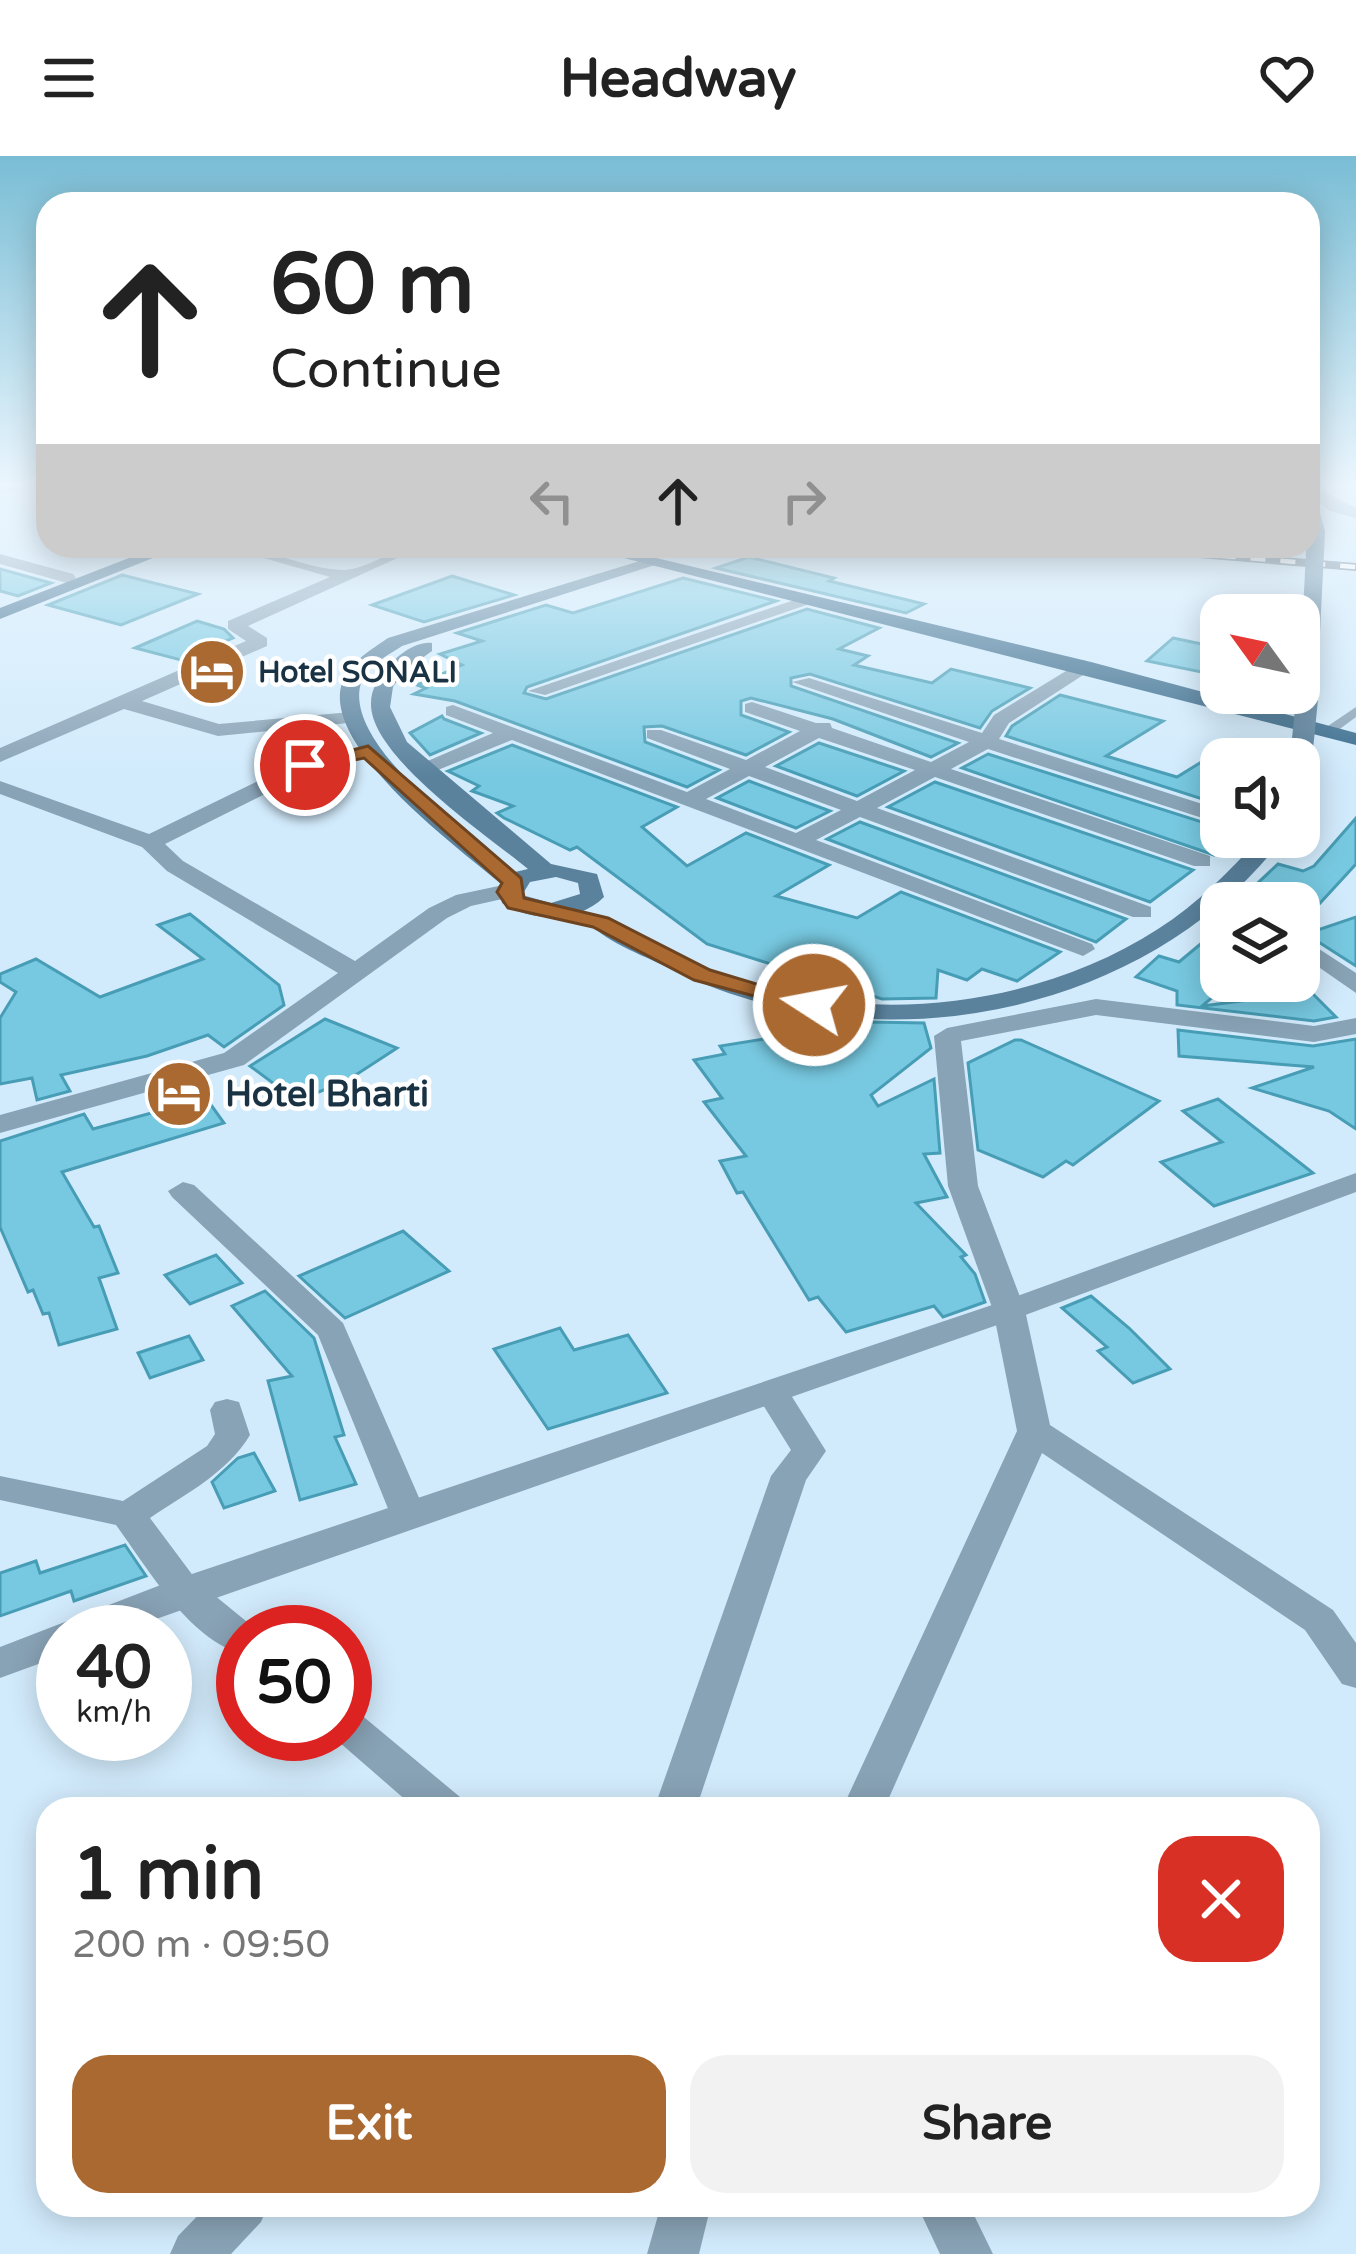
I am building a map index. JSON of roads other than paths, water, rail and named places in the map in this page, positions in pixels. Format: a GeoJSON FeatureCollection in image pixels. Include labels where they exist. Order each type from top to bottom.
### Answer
{"type":"FeatureCollection","features":[{"type":"Feature","properties":{"kind":"main road"},"geometry":{"type":"LineString","coordinates":[[0,603],[73,581]]}},
{"type":"Feature","properties":{"kind":"main road"},"geometry":{"type":"LineString","coordinates":[[0,614],[74,581]]}},
{"type":"Feature","properties":{"kind":"main road"},"geometry":{"type":"LineString","coordinates":[[610,581],[389,646],[361,665],[347,692],[351,718],[368,751],[511,887],[524,907],[596,910],[702,975],[814,1005],[939,1011],[992,1007],[1060,987],[1139,949],[1216,899],[1254,858]]}},
{"type":"Feature","properties":{"kind":"main road"},"geometry":{"type":"LineString","coordinates":[[596,910],[589,879],[546,871],[395,746],[381,716],[381,687],[398,663],[417,651],[617,581]]}},
{"type":"Feature","properties":{"kind":"main road"},"geometry":{"type":"LineString","coordinates":[[719,581],[1084,666],[1356,739]]}},
{"type":"Feature","properties":{"kind":"main road"},"geometry":{"type":"LineString","coordinates":[[1305,738],[1313,581]]}},
{"type":"Feature","properties":{"kind":"main road"},"geometry":{"type":"LineString","coordinates":[[389,646],[417,651]]}},
{"type":"Feature","properties":{"kind":"main road"},"geometry":{"type":"LineString","coordinates":[[511,887],[546,871]]}},
{"type":"Feature","properties":{"kind":"street"},"geometry":{"type":"LineString","coordinates":[[0,756],[260,642],[234,625],[331,581]]}},
{"type":"Feature","properties":{"kind":"street"},"geometry":{"type":"LineString","coordinates":[[538,692],[808,601]]}},
{"type":"Feature","properties":{"kind":"street"},"geometry":{"type":"LineString","coordinates":[[796,842],[986,741],[1001,719],[1084,666]]}},
{"type":"Feature","properties":{"kind":"street"},"geometry":{"type":"LineString","coordinates":[[802,682],[1200,810]]}},
{"type":"Feature","properties":{"kind":"street"},"geometry":{"type":"LineString","coordinates":[[123,702],[218,730],[351,718]]}},
{"type":"Feature","properties":{"kind":"street"},"geometry":{"type":"LineString","coordinates":[[752,708],[1202,861]]}},
{"type":"Feature","properties":{"kind":"street"},"geometry":{"type":"LineString","coordinates":[[687,801],[814,729],[889,710]]}},
{"type":"Feature","properties":{"kind":"street"},"geometry":{"type":"LineString","coordinates":[[453,711],[1083,949]]}},
{"type":"Feature","properties":{"kind":"street"},"geometry":{"type":"LineString","coordinates":[[420,769],[509,734]]}},
{"type":"Feature","properties":{"kind":"street"},"geometry":{"type":"LineString","coordinates":[[654,734],[1142,912]]}},
{"type":"Feature","properties":{"kind":"street"},"geometry":{"type":"LineString","coordinates":[[150,842],[305,765],[368,751]]}},
{"type":"Feature","properties":{"kind":"street"},"geometry":{"type":"LineString","coordinates":[[1049,808],[1103,778]]}},
{"type":"Feature","properties":{"kind":"street"},"geometry":{"type":"LineString","coordinates":[[0,787],[150,842],[176,866],[352,970]]}},
{"type":"Feature","properties":{"kind":"street"},"geometry":{"type":"LineString","coordinates":[[0,1124],[233,1059],[352,970],[464,900],[511,887]]}},
{"type":"Feature","properties":{"kind":"street"},"geometry":{"type":"LineString","coordinates":[[1320,957],[1356,985]]}},
{"type":"Feature","properties":{"kind":"street"},"geometry":{"type":"LineString","coordinates":[[868,1797],[1034,1431],[1009,1310],[963,1186],[947,1036],[1096,1007],[1314,1034],[1356,1025]]}},
{"type":"Feature","properties":{"kind":"street"},"geometry":{"type":"LineString","coordinates":[[148,1605],[1009,1310],[1356,1182]]}},
{"type":"Feature","properties":{"kind":"street"},"geometry":{"type":"LineString","coordinates":[[183,1191],[332,1330],[409,1516]]}},
{"type":"Feature","properties":{"kind":"street"},"geometry":{"type":"LineString","coordinates":[[679,1797],[789,1476],[809,1451],[772,1392]]}},
{"type":"Feature","properties":{"kind":"street"},"geometry":{"type":"LineString","coordinates":[[128,1515],[219,1455],[233,1435],[227,1410]]}},
{"type":"Feature","properties":{"kind":"street"},"geometry":{"type":"LineString","coordinates":[[1034,1431],[1319,1620],[1356,1673]]}},
{"type":"Feature","properties":{"kind":"street"},"geometry":{"type":"LineString","coordinates":[[0,1489],[128,1515],[184,1591],[216,1618]]}},
{"type":"Feature","properties":{"kind":"street"},"geometry":{"type":"LineString","coordinates":[[0,1664],[36,1650]]}},
{"type":"Feature","properties":{"kind":"street"},"geometry":{"type":"LineString","coordinates":[[372,1747],[431,1797]]}},
{"type":"Feature","properties":{"kind":"street"},"geometry":{"type":"LineString","coordinates":[[196,2254],[231,2217]]}},
{"type":"Feature","properties":{"kind":"street"},"geometry":{"type":"LineString","coordinates":[[673,2254],[683,2217]]}},
{"type":"Feature","properties":{"kind":"street"},"geometry":{"type":"LineString","coordinates":[[948,2217],[967,2254]]}},
{"type":"Feature","properties":{"kind":"lane"},"geometry":{"type":"LineString","coordinates":[[1329,731],[1356,711]]}},
{"type":"Feature","properties":{"kind":"place","name":"Hotel SONALI"},"geometry":{"type":"Point","coordinates":[212,672]}},
{"type":"Feature","properties":{"kind":"place","name":"Hotel Bharti"},"geometry":{"type":"Point","coordinates":[179,1094]}}]}
